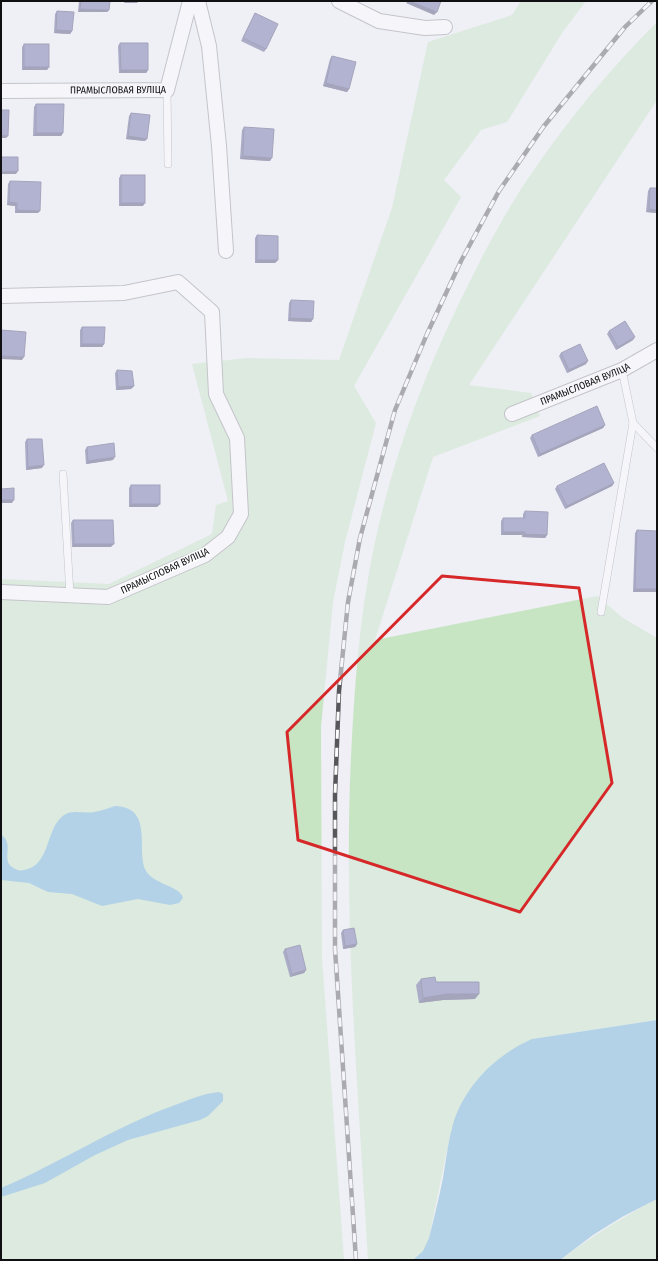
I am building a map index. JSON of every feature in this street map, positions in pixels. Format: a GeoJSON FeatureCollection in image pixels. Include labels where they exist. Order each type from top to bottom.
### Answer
{"type":"FeatureCollection","features":[{"type":"Feature","properties":{"kind":"street","name":"ПРАМЫСЛОВАЯ ВУЛІЦА"},"geometry":{"type":"LineString","coordinates":[[1,91],[166,90],[190,1]]}},
{"type":"Feature","properties":{"kind":"street"},"geometry":{"type":"LineString","coordinates":[[198,1],[209,46],[219,146],[226,251]]}},
{"type":"Feature","properties":{"kind":"street"},"geometry":{"type":"LineString","coordinates":[[339,1],[379,21],[425,28],[445,27]]}},
{"type":"Feature","properties":{"kind":"street","name":"ПРАМЫСЛОВАЯ ВУЛІЦА"},"geometry":{"type":"LineString","coordinates":[[1,296],[124,293],[178,282],[212,312],[216,394],[237,438],[241,514],[228,537],[198,558],[108,597],[1,592]]}},
{"type":"Feature","properties":{"kind":"street","name":"ПРАМЫСЛОВАЯ ВУЛІЦА"},"geometry":{"type":"LineString","coordinates":[[512,414],[622,370],[657,350]]}},
{"type":"Feature","properties":{"kind":"lane"},"geometry":{"type":"LineString","coordinates":[[166,90],[168,164]]}},
{"type":"Feature","properties":{"kind":"lane"},"geometry":{"type":"LineString","coordinates":[[601,612],[633,423],[622,370]]}},
{"type":"Feature","properties":{"kind":"lane"},"geometry":{"type":"LineString","coordinates":[[633,423],[657,448]]}},
{"type":"Feature","properties":{"kind":"lane"},"geometry":{"type":"LineString","coordinates":[[63,474],[70,596]]}},
{"type":"Feature","properties":{"kind":"highlighted area"},"geometry":{"type":"Polygon","coordinates":[[[442,576],[579,588],[612,783],[520,912],[298,840],[287,732],[442,576]]]}},
{"type":"Feature","properties":{"kind":"green space"},"geometry":{"type":"Polygon","coordinates":[[[521,1],[586,1],[562,33],[507,122],[481,130],[444,180],[461,197],[354,386],[376,423],[345,542],[333,602],[321,727],[322,958],[344,1260],[1,1260],[1,579],[109,584],[212,534],[216,505],[228,501],[192,364],[247,358],[339,360],[392,208],[428,42],[512,15],[521,1]]]}},
{"type":"Feature","properties":{"kind":"green space"},"geometry":{"type":"Polygon","coordinates":[[[657,22],[657,100],[469,385],[531,393],[540,416],[433,457],[375,640],[597,596],[623,618],[657,638],[657,1020],[532,1039],[447,1150],[429,1238],[424,1251],[413,1260],[368,1260],[352,999],[349,803],[354,697],[362,618],[368,579],[385,501],[408,425],[437,351],[471,279],[493,237],[525,183],[562,131],[608,75],[657,22]]]}},
{"type":"Feature","properties":{"kind":"green space"},"geometry":{"type":"Polygon","coordinates":[[[657,1199],[657,1260],[560,1260],[583,1243],[631,1213],[657,1199]]]}},
{"type":"Feature","properties":{"kind":"water"},"geometry":{"type":"Polygon","coordinates":[[[115,806],[127,808],[135,813],[141,830],[145,869],[153,878],[181,894],[183,898],[179,903],[170,905],[138,899],[102,906],[72,894],[48,892],[29,883],[1,880],[1,835],[7,842],[9,864],[16,870],[24,870],[33,867],[39,862],[58,821],[64,815],[71,812],[97,812],[115,806]]]}},
{"type":"Feature","properties":{"kind":"water"},"geometry":{"type":"Polygon","coordinates":[[[657,1020],[657,1199],[622,1217],[593,1235],[560,1260],[413,1260],[423,1251],[429,1238],[441,1186],[448,1144],[458,1110],[474,1084],[494,1063],[506,1054],[532,1039],[657,1020]]]}},
{"type":"Feature","properties":{"kind":"water"},"geometry":{"type":"Polygon","coordinates":[[[219,1092],[223,1094],[223,1101],[208,1116],[200,1120],[128,1140],[95,1155],[45,1183],[1,1197],[1,1188],[44,1168],[109,1134],[152,1114],[191,1099],[219,1092]]]}},
{"type":"Feature","properties":{"kind":"building"},"geometry":{"type":"Polygon","coordinates":[[[81,1],[110,1],[109,10],[80,9],[81,1]]]}},
{"type":"Feature","properties":{"kind":"building"},"geometry":{"type":"Polygon","coordinates":[[[410,1],[441,1],[437,12],[410,1]]]}},
{"type":"Feature","properties":{"kind":"building"},"geometry":{"type":"Polygon","coordinates":[[[57,11],[74,12],[72,31],[56,30],[57,11]]]}},
{"type":"Feature","properties":{"kind":"building"},"geometry":{"type":"Polygon","coordinates":[[[255,13],[278,24],[266,49],[243,38],[255,13]]]}},
{"type":"Feature","properties":{"kind":"building"},"geometry":{"type":"Polygon","coordinates":[[[120,43],[148,43],[148,70],[121,70],[120,43]]]}},
{"type":"Feature","properties":{"kind":"building"},"geometry":{"type":"Polygon","coordinates":[[[24,44],[49,44],[49,67],[24,67],[24,44]]]}},
{"type":"Feature","properties":{"kind":"building"},"geometry":{"type":"Polygon","coordinates":[[[332,56],[356,62],[349,89],[326,83],[332,56]]]}},
{"type":"Feature","properties":{"kind":"building"},"geometry":{"type":"Polygon","coordinates":[[[36,104],[64,104],[63,133],[36,133],[36,104]]]}},
{"type":"Feature","properties":{"kind":"building"},"geometry":{"type":"Polygon","coordinates":[[[1,110],[9,110],[8,136],[1,135],[1,110]]]}},
{"type":"Feature","properties":{"kind":"building"},"geometry":{"type":"Polygon","coordinates":[[[131,113],[150,115],[147,139],[128,136],[131,113]]]}},
{"type":"Feature","properties":{"kind":"building"},"geometry":{"type":"Polygon","coordinates":[[[244,127],[274,129],[272,158],[243,156],[244,127]]]}},
{"type":"Feature","properties":{"kind":"building"},"geometry":{"type":"Polygon","coordinates":[[[1,157],[18,157],[18,171],[1,172],[1,157]]]}},
{"type":"Feature","properties":{"kind":"building"},"geometry":{"type":"Polygon","coordinates":[[[121,175],[145,175],[145,203],[121,203],[121,175]]]}},
{"type":"Feature","properties":{"kind":"building"},"geometry":{"type":"Polygon","coordinates":[[[10,181],[41,182],[40,211],[17,210],[17,203],[9,202],[10,181]]]}},
{"type":"Feature","properties":{"kind":"building"},"geometry":{"type":"Polygon","coordinates":[[[650,188],[657,188],[657,210],[649,209],[650,188]]]}},
{"type":"Feature","properties":{"kind":"building"},"geometry":{"type":"Polygon","coordinates":[[[257,235],[278,236],[278,260],[257,260],[257,235]]]}},
{"type":"Feature","properties":{"kind":"building"},"geometry":{"type":"Polygon","coordinates":[[[291,300],[314,301],[313,319],[290,318],[291,300]]]}},
{"type":"Feature","properties":{"kind":"building"},"geometry":{"type":"Polygon","coordinates":[[[625,321],[635,337],[618,347],[609,331],[625,321]]]}},
{"type":"Feature","properties":{"kind":"building"},"geometry":{"type":"Polygon","coordinates":[[[82,327],[105,327],[104,344],[82,344],[82,327]]]}},
{"type":"Feature","properties":{"kind":"building"},"geometry":{"type":"Polygon","coordinates":[[[1,330],[26,332],[24,357],[1,356],[1,330]]]}},
{"type":"Feature","properties":{"kind":"building"},"geometry":{"type":"Polygon","coordinates":[[[580,344],[588,361],[569,370],[561,353],[580,344]]]}},
{"type":"Feature","properties":{"kind":"building"},"geometry":{"type":"Polygon","coordinates":[[[117,370],[132,371],[134,386],[118,387],[117,370]]]}},
{"type":"Feature","properties":{"kind":"building"},"geometry":{"type":"Polygon","coordinates":[[[597,406],[605,425],[540,454],[532,435],[597,406]]]}},
{"type":"Feature","properties":{"kind":"building"},"geometry":{"type":"Polygon","coordinates":[[[27,439],[42,439],[44,465],[28,467],[27,439]]]}},
{"type":"Feature","properties":{"kind":"building"},"geometry":{"type":"Polygon","coordinates":[[[114,443],[115,457],[88,461],[87,447],[114,443]]]}},
{"type":"Feature","properties":{"kind":"building"},"geometry":{"type":"Polygon","coordinates":[[[604,463],[614,483],[567,506],[557,486],[604,463]]]}},
{"type":"Feature","properties":{"kind":"building"},"geometry":{"type":"Polygon","coordinates":[[[131,485],[160,485],[160,504],[131,504],[131,485]]]}},
{"type":"Feature","properties":{"kind":"building"},"geometry":{"type":"Polygon","coordinates":[[[14,488],[14,500],[1,500],[1,489],[14,488]]]}},
{"type":"Feature","properties":{"kind":"building"},"geometry":{"type":"Polygon","coordinates":[[[525,511],[548,512],[547,535],[524,534],[525,532],[503,532],[503,518],[525,518],[525,511]]]}},
{"type":"Feature","properties":{"kind":"building"},"geometry":{"type":"Polygon","coordinates":[[[73,520],[113,520],[114,544],[74,544],[73,520]]]}},
{"type":"Feature","properties":{"kind":"building"},"geometry":{"type":"Polygon","coordinates":[[[637,530],[657,531],[657,589],[635,589],[637,530]]]}},
{"type":"Feature","properties":{"kind":"building"},"geometry":{"type":"Polygon","coordinates":[[[354,928],[357,944],[345,946],[343,930],[354,928]]]}},
{"type":"Feature","properties":{"kind":"building"},"geometry":{"type":"Polygon","coordinates":[[[300,945],[306,970],[292,974],[285,949],[300,945]]]}},
{"type":"Feature","properties":{"kind":"building"},"geometry":{"type":"Polygon","coordinates":[[[435,977],[436,982],[479,982],[479,994],[447,994],[423,998],[421,979],[435,977]]]}},
{"type":"Feature","properties":{"kind":"railway"},"geometry":{"type":"LineString","coordinates":[[356,1260],[335,949],[335,795],[339,691],[348,602],[360,538],[395,410],[427,334],[461,261],[499,191],[544,126],[625,27],[652,1]]}}]}
